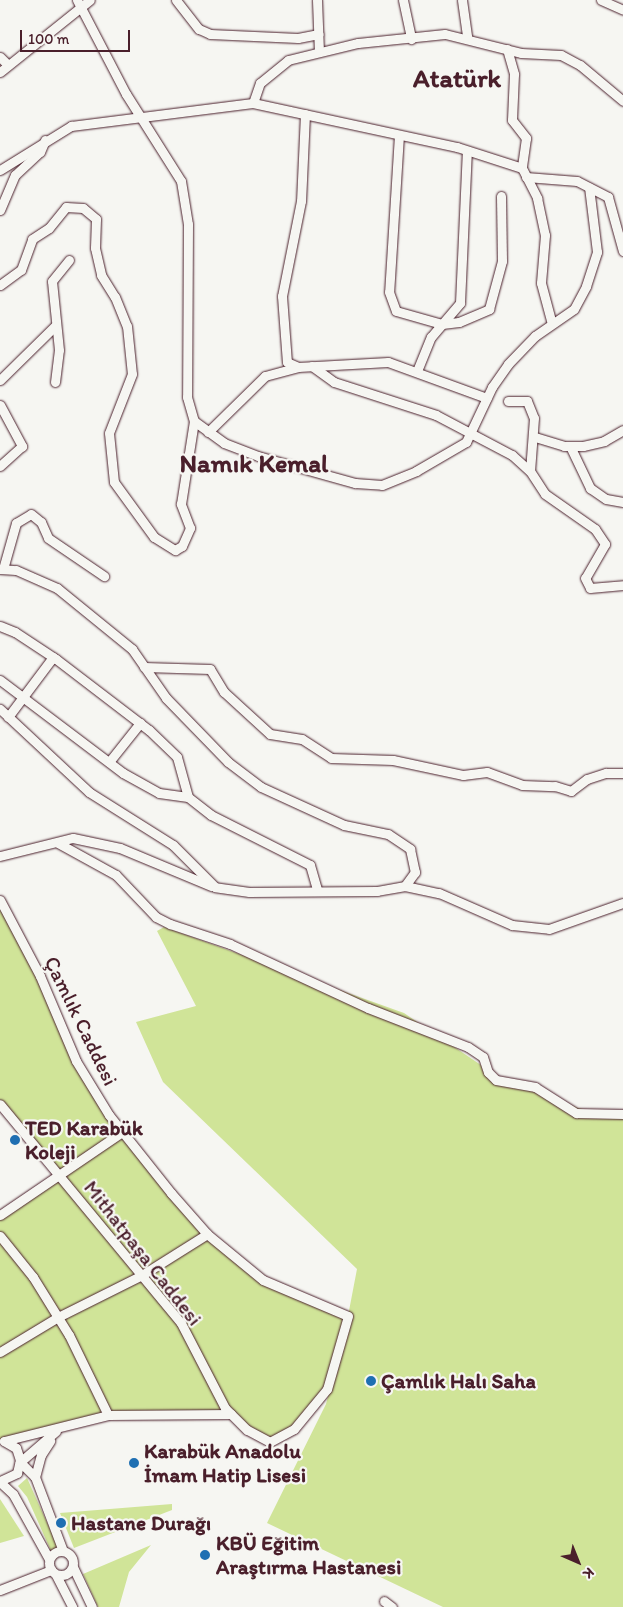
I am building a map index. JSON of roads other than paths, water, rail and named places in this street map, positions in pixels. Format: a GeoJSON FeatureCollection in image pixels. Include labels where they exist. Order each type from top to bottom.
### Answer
{"type":"FeatureCollection","features":[{"type":"Feature","properties":{"kind":"street"},"geometry":{"type":"LineString","coordinates":[[0,72],[80,4],[90,0]]}},
{"type":"Feature","properties":{"kind":"street"},"geometry":{"type":"LineString","coordinates":[[176,0],[199,29],[210,34],[298,38],[319,34]]}},
{"type":"Feature","properties":{"kind":"street"},"geometry":{"type":"LineString","coordinates":[[317,0],[319,52]]}},
{"type":"Feature","properties":{"kind":"street"},"geometry":{"type":"LineString","coordinates":[[403,0],[411,39]]}},
{"type":"Feature","properties":{"kind":"street"},"geometry":{"type":"LineString","coordinates":[[462,0],[467,37]]}},
{"type":"Feature","properties":{"kind":"street"},"geometry":{"type":"LineString","coordinates":[[601,0],[623,10]]}},
{"type":"Feature","properties":{"kind":"street"},"geometry":{"type":"LineString","coordinates":[[0,285],[21,270],[32,239],[50,228],[66,207],[83,208],[96,219],[95,248],[101,275],[115,297],[127,326],[132,374],[109,433],[114,482],[154,537],[175,550],[182,546],[190,528],[181,504],[194,421],[187,397],[190,281],[188,224],[183,190],[181,181],[126,94],[80,4]]}},
{"type":"Feature","properties":{"kind":"street"},"geometry":{"type":"LineString","coordinates":[[253,103],[260,83],[288,60],[358,43],[446,34],[467,37],[522,53],[561,55],[580,65],[623,101]]}},
{"type":"Feature","properties":{"kind":"street"},"geometry":{"type":"LineString","coordinates":[[507,49],[514,74],[512,120],[526,138],[522,168],[537,198],[545,235],[541,284],[552,324]]}},
{"type":"Feature","properties":{"kind":"street"},"geometry":{"type":"LineString","coordinates":[[0,57],[8,65]]}},
{"type":"Feature","properties":{"kind":"street"},"geometry":{"type":"LineString","coordinates":[[0,170],[71,126],[142,119],[253,103],[467,150],[522,168]]}},
{"type":"Feature","properties":{"kind":"street"},"geometry":{"type":"LineString","coordinates":[[298,367],[287,362],[284,352],[282,296],[301,201],[305,114]]}},
{"type":"Feature","properties":{"kind":"street"},"geometry":{"type":"LineString","coordinates":[[399,135],[389,292],[396,311],[442,324],[459,322],[489,309],[502,261],[501,196]]}},
{"type":"Feature","properties":{"kind":"street"},"geometry":{"type":"LineString","coordinates":[[0,210],[15,175],[40,152],[46,140]]}},
{"type":"Feature","properties":{"kind":"street"},"geometry":{"type":"LineString","coordinates":[[417,372],[432,337],[460,303],[467,150]]}},
{"type":"Feature","properties":{"kind":"street"},"geometry":{"type":"LineString","coordinates":[[526,177],[577,180],[608,197],[623,251]]}},
{"type":"Feature","properties":{"kind":"street"},"geometry":{"type":"LineString","coordinates":[[194,421],[224,443],[258,456],[355,483],[382,485],[416,471],[466,442],[486,398],[508,364],[552,324],[574,309],[596,252],[590,187]]}},
{"type":"Feature","properties":{"kind":"street"},"geometry":{"type":"LineString","coordinates":[[55,382],[59,350],[52,281],[69,260]]}},
{"type":"Feature","properties":{"kind":"street"},"geometry":{"type":"LineString","coordinates":[[0,380],[56,325]]}},
{"type":"Feature","properties":{"kind":"street"},"geometry":{"type":"LineString","coordinates":[[208,432],[265,376],[298,367],[388,362],[486,398]]}},
{"type":"Feature","properties":{"kind":"street"},"geometry":{"type":"LineString","coordinates":[[312,366],[334,382],[436,415],[470,431],[512,455],[530,471],[545,494],[595,529],[605,544],[585,578],[590,588],[623,586]]}},
{"type":"Feature","properties":{"kind":"street"},"geometry":{"type":"LineString","coordinates":[[508,401],[527,401],[534,418],[535,436],[530,471]]}},
{"type":"Feature","properties":{"kind":"street"},"geometry":{"type":"LineString","coordinates":[[0,405],[22,446],[0,466]]}},
{"type":"Feature","properties":{"kind":"street"},"geometry":{"type":"LineString","coordinates":[[535,436],[570,446],[604,441],[623,430]]}},
{"type":"Feature","properties":{"kind":"street"},"geometry":{"type":"LineString","coordinates":[[570,446],[590,488],[606,499],[623,502]]}},
{"type":"Feature","properties":{"kind":"street"},"geometry":{"type":"LineString","coordinates":[[104,576],[48,538],[41,522],[31,514],[16,523],[2,569],[16,570],[57,588],[132,649],[166,698],[228,762],[261,787],[344,826],[388,834],[410,849],[415,872],[405,886]]}},
{"type":"Feature","properties":{"kind":"street"},"geometry":{"type":"LineString","coordinates":[[0,626],[15,632],[54,657],[140,723],[177,757],[188,797]]}},
{"type":"Feature","properties":{"kind":"street"},"geometry":{"type":"LineString","coordinates":[[8,717],[22,696],[54,657]]}},
{"type":"Feature","properties":{"kind":"street"},"geometry":{"type":"LineString","coordinates":[[144,667],[210,669],[224,692],[270,734],[302,739],[331,758],[393,760],[463,775],[486,772],[522,785],[555,786],[571,791],[587,779],[606,773],[623,773]]}},
{"type":"Feature","properties":{"kind":"street"},"geometry":{"type":"LineString","coordinates":[[0,680],[109,762],[159,793],[188,797],[211,815],[310,865],[317,889]]}},
{"type":"Feature","properties":{"kind":"street"},"geometry":{"type":"LineString","coordinates":[[0,709],[89,792],[173,845],[215,888]]}},
{"type":"Feature","properties":{"kind":"street"},"geometry":{"type":"LineString","coordinates":[[109,762],[140,723]]}},
{"type":"Feature","properties":{"kind":"street"},"geometry":{"type":"LineString","coordinates":[[0,856],[73,838],[120,848],[215,888],[249,892],[317,889],[377,891],[405,886],[439,893],[512,925],[549,929],[623,903]]}},
{"type":"Feature","properties":{"kind":"street"},"geometry":{"type":"LineString","coordinates":[[58,843],[116,875],[156,917],[170,924],[230,944],[368,1008],[468,1047],[483,1058],[488,1072],[496,1080],[535,1086],[576,1113],[623,1114]]}},
{"type":"Feature","properties":{"kind":"street","name":"Çamlık Caddesi"},"geometry":{"type":"LineString","coordinates":[[0,900],[40,976],[76,1061],[122,1132],[208,1234],[263,1280],[348,1316]]}},
{"type":"Feature","properties":{"kind":"street","name":"Mithatpaşa Caddesi"},"geometry":{"type":"LineString","coordinates":[[0,1104],[181,1323],[231,1414],[247,1430],[270,1442],[294,1430],[327,1389],[348,1316]]}},
{"type":"Feature","properties":{"kind":"street"},"geometry":{"type":"LineString","coordinates":[[0,1215],[122,1132]]}},
{"type":"Feature","properties":{"kind":"street"},"geometry":{"type":"LineString","coordinates":[[0,1352],[58,1317],[142,1275],[208,1234]]}},
{"type":"Feature","properties":{"kind":"street"},"geometry":{"type":"LineString","coordinates":[[0,1236],[58,1317],[108,1415]]}},
{"type":"Feature","properties":{"kind":"street"},"geometry":{"type":"LineString","coordinates":[[2,1441],[57,1431],[108,1415],[231,1414]]}},
{"type":"Feature","properties":{"kind":"street"},"geometry":{"type":"LineString","coordinates":[[57,1431],[20,1462],[12,1478],[0,1482],[13,1494],[49,1559],[72,1607]]}},
{"type":"Feature","properties":{"kind":"street"},"geometry":{"type":"LineString","coordinates":[[34,1477],[41,1455],[57,1431]]}},
{"type":"Feature","properties":{"kind":"street"},"geometry":{"type":"LineString","coordinates":[[2,1441],[16,1448],[20,1462],[34,1477],[63,1551],[71,1557],[72,1567],[92,1607]]}},
{"type":"Feature","properties":{"kind":"street"},"geometry":{"type":"LineString","coordinates":[[49,1559],[56,1552],[63,1551]]}},
{"type":"Feature","properties":{"kind":"street"},"geometry":{"type":"LineString","coordinates":[[0,1590],[54,1572],[68,1573],[72,1567]]}},
{"type":"Feature","properties":{"kind":"street"},"geometry":{"type":"LineString","coordinates":[[384,1601],[392,1607]]}},
{"type":"Feature","properties":{"kind":"place","name":"TED Karabük Koleji"},"geometry":{"type":"Point","coordinates":[15,1140]}},
{"type":"Feature","properties":{"kind":"place","name":"Çamlık Halı Saha"},"geometry":{"type":"Point","coordinates":[371,1381]}},
{"type":"Feature","properties":{"kind":"place","name":"Karabük Anadolu İmam Hatip Lisesi"},"geometry":{"type":"Point","coordinates":[134,1463]}},
{"type":"Feature","properties":{"kind":"place","name":"Hastane Durağı"},"geometry":{"type":"Point","coordinates":[61,1523]}},
{"type":"Feature","properties":{"kind":"place","name":"KBÜ Eğitim Araştırma Hastanesi"},"geometry":{"type":"Point","coordinates":[205,1555]}},
{"type":"Feature","properties":{"kind":"district","name":"Atatürk"},"geometry":{"type":"Point","coordinates":[457,79]}},
{"type":"Feature","properties":{"kind":"district","name":"Namık Kemal"},"geometry":{"type":"Point","coordinates":[254,464]}}]}
